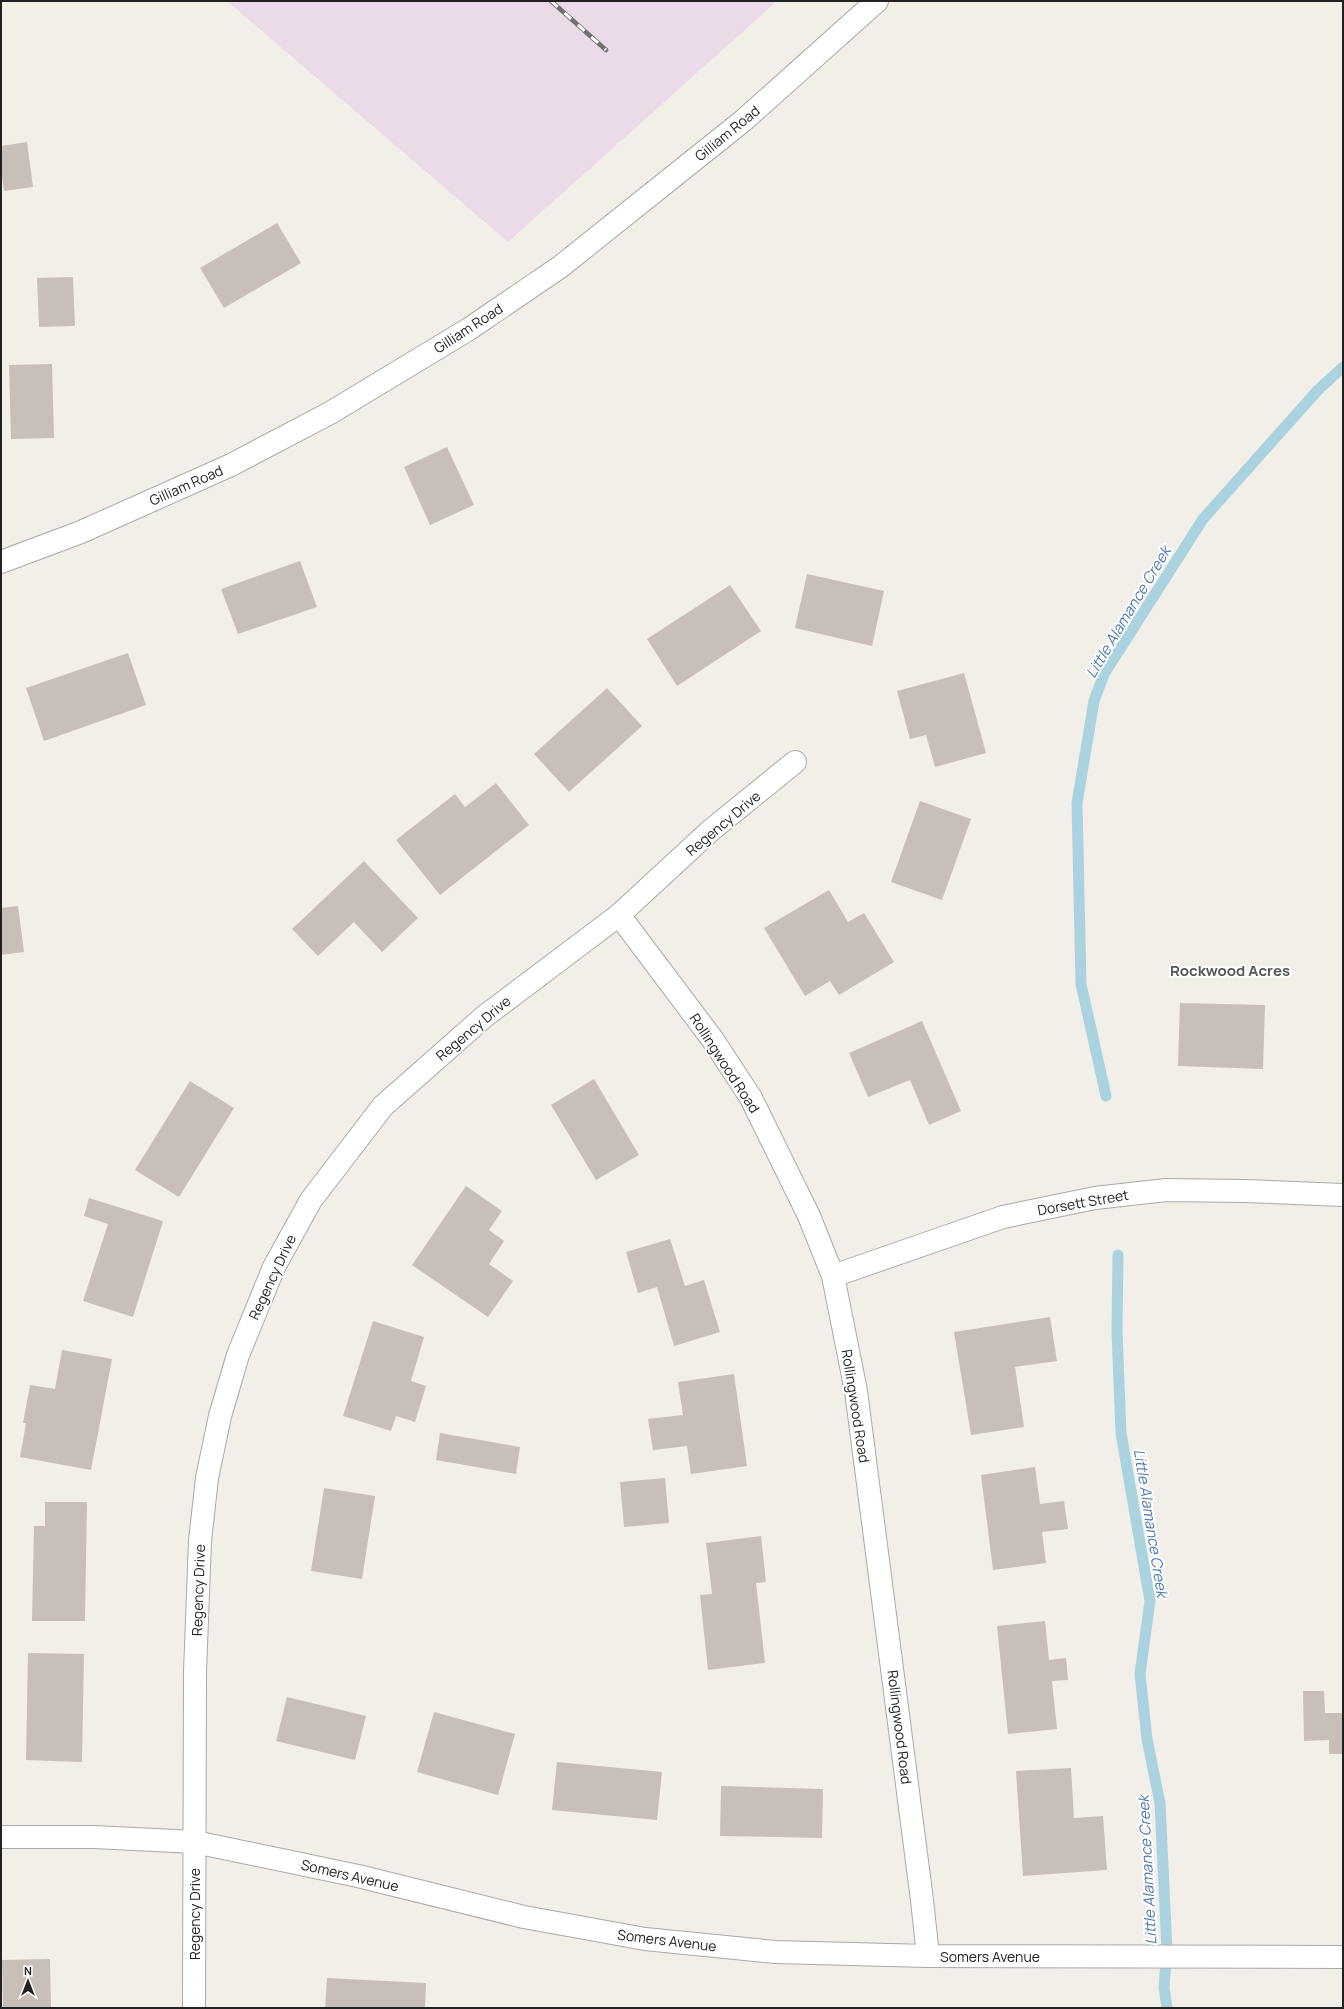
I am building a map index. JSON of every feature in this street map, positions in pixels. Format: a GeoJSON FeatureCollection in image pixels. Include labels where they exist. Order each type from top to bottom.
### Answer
{"type":"FeatureCollection","features":[{"type":"Feature","properties":{"kind":"street","name":"Gilliam Road"},"geometry":{"type":"LineString","coordinates":[[1,562],[81,532],[231,465],[330,413],[469,329],[560,267],[744,120],[877,1]]}},
{"type":"Feature","properties":{"kind":"street","name":"Regency Drive"},"geometry":{"type":"LineString","coordinates":[[194,2008],[195,1672],[200,1541],[207,1478],[220,1416],[238,1355],[274,1267],[311,1200],[383,1106],[485,1016],[619,915],[710,831],[795,762]]}},
{"type":"Feature","properties":{"kind":"street","name":"Rollingwood Road"},"geometry":{"type":"LineString","coordinates":[[619,915],[713,1040],[751,1098],[809,1216],[833,1276],[856,1391],[928,1956]]}},
{"type":"Feature","properties":{"kind":"street","name":"Dorsett Street"},"geometry":{"type":"LineString","coordinates":[[833,1276],[1003,1217],[1095,1198],[1166,1190],[1245,1191],[1343,1195]]}},
{"type":"Feature","properties":{"kind":"street","name":"Somers Avenue"},"geometry":{"type":"LineString","coordinates":[[1,1837],[94,1837],[195,1842],[358,1876],[524,1917],[645,1939],[775,1952],[928,1956],[1343,1957]]}},
{"type":"Feature","properties":{"kind":"shaded area"},"geometry":{"type":"Polygon","coordinates":[[[227,1],[777,1],[508,242],[227,1]]]}},
{"type":"Feature","properties":{"kind":"building"},"geometry":{"type":"Polygon","coordinates":[[[27,142],[33,187],[4,191],[1,170],[1,146],[27,142]]]}},
{"type":"Feature","properties":{"kind":"building"},"geometry":{"type":"Polygon","coordinates":[[[277,223],[301,263],[224,308],[200,268],[277,223]]]}},
{"type":"Feature","properties":{"kind":"building"},"geometry":{"type":"Polygon","coordinates":[[[73,277],[75,326],[39,327],[37,278],[73,277]]]}},
{"type":"Feature","properties":{"kind":"building"},"geometry":{"type":"Polygon","coordinates":[[[52,364],[54,438],[11,439],[9,365],[52,364]]]}},
{"type":"Feature","properties":{"kind":"building"},"geometry":{"type":"Polygon","coordinates":[[[447,447],[474,505],[430,525],[404,467],[447,447]]]}},
{"type":"Feature","properties":{"kind":"building"},"geometry":{"type":"Polygon","coordinates":[[[300,561],[317,607],[238,634],[221,589],[300,561]]]}},
{"type":"Feature","properties":{"kind":"building"},"geometry":{"type":"Polygon","coordinates":[[[807,574],[884,591],[872,646],[795,628],[807,574]]]}},
{"type":"Feature","properties":{"kind":"building"},"geometry":{"type":"Polygon","coordinates":[[[730,585],[761,631],[677,686],[647,639],[730,585]]]}},
{"type":"Feature","properties":{"kind":"building"},"geometry":{"type":"Polygon","coordinates":[[[128,653],[146,705],[44,741],[26,688],[128,653]]]}},
{"type":"Feature","properties":{"kind":"building"},"geometry":{"type":"Polygon","coordinates":[[[964,673],[986,753],[935,767],[926,735],[910,739],[897,691],[964,673]]]}},
{"type":"Feature","properties":{"kind":"building"},"geometry":{"type":"Polygon","coordinates":[[[607,688],[642,726],[569,792],[534,754],[607,688]]]}},
{"type":"Feature","properties":{"kind":"building"},"geometry":{"type":"Polygon","coordinates":[[[496,783],[529,825],[440,895],[396,840],[455,794],[465,807],[496,783]]]}},
{"type":"Feature","properties":{"kind":"building"},"geometry":{"type":"Polygon","coordinates":[[[920,801],[971,819],[942,900],[891,882],[920,801]]]}},
{"type":"Feature","properties":{"kind":"building"},"geometry":{"type":"Polygon","coordinates":[[[364,861],[418,918],[382,952],[354,922],[318,956],[292,929],[364,861]]]}},
{"type":"Feature","properties":{"kind":"building"},"geometry":{"type":"Polygon","coordinates":[[[829,890],[848,922],[864,913],[894,962],[839,995],[830,981],[805,996],[764,928],[829,890]]]}},
{"type":"Feature","properties":{"kind":"building"},"geometry":{"type":"Polygon","coordinates":[[[18,906],[24,952],[1,955],[1,908],[18,906]]]}},
{"type":"Feature","properties":{"kind":"building"},"geometry":{"type":"Polygon","coordinates":[[[1180,1003],[1265,1005],[1263,1069],[1178,1066],[1180,1003]]]}},
{"type":"Feature","properties":{"kind":"building"},"geometry":{"type":"Polygon","coordinates":[[[922,1021],[961,1111],[929,1125],[910,1080],[868,1097],[849,1053],[922,1021]]]}},
{"type":"Feature","properties":{"kind":"building"},"geometry":{"type":"Polygon","coordinates":[[[594,1079],[639,1155],[596,1180],[551,1105],[594,1079]]]}},
{"type":"Feature","properties":{"kind":"building"},"geometry":{"type":"Polygon","coordinates":[[[190,1081],[234,1108],[179,1197],[135,1170],[190,1081]]]}},
{"type":"Feature","properties":{"kind":"building"},"geometry":{"type":"Polygon","coordinates":[[[466,1186],[502,1211],[489,1230],[504,1241],[489,1264],[513,1281],[488,1317],[412,1265],[466,1186]]]}},
{"type":"Feature","properties":{"kind":"building"},"geometry":{"type":"Polygon","coordinates":[[[89,1198],[163,1221],[133,1317],[83,1301],[108,1224],[84,1216],[89,1198]]]}},
{"type":"Feature","properties":{"kind":"building"},"geometry":{"type":"Polygon","coordinates":[[[670,1239],[685,1286],[704,1280],[720,1332],[674,1346],[657,1287],[638,1293],[626,1252],[670,1239]]]}},
{"type":"Feature","properties":{"kind":"building"},"geometry":{"type":"Polygon","coordinates":[[[1050,1317],[1057,1361],[1015,1367],[1024,1427],[971,1435],[954,1332],[1050,1317]]]}},
{"type":"Feature","properties":{"kind":"building"},"geometry":{"type":"Polygon","coordinates":[[[373,1321],[424,1337],[411,1381],[426,1386],[415,1422],[396,1416],[391,1431],[343,1416],[373,1321]]]}},
{"type":"Feature","properties":{"kind":"building"},"geometry":{"type":"Polygon","coordinates":[[[62,1350],[112,1359],[91,1470],[20,1457],[26,1423],[23,1423],[30,1385],[55,1389],[62,1350]]]}},
{"type":"Feature","properties":{"kind":"building"},"geometry":{"type":"Polygon","coordinates":[[[734,1374],[747,1466],[691,1474],[687,1446],[653,1450],[648,1419],[683,1415],[678,1382],[734,1374]]]}},
{"type":"Feature","properties":{"kind":"building"},"geometry":{"type":"Polygon","coordinates":[[[440,1433],[520,1447],[516,1474],[436,1460],[440,1433]]]}},
{"type":"Feature","properties":{"kind":"building"},"geometry":{"type":"Polygon","coordinates":[[[1035,1467],[1040,1504],[1064,1501],[1068,1529],[1042,1532],[1046,1563],[993,1570],[981,1475],[1035,1467]]]}},
{"type":"Feature","properties":{"kind":"building"},"geometry":{"type":"Polygon","coordinates":[[[665,1478],[669,1523],[624,1527],[620,1482],[665,1478]]]}},
{"type":"Feature","properties":{"kind":"building"},"geometry":{"type":"Polygon","coordinates":[[[324,1488],[375,1496],[362,1579],[311,1571],[324,1488]]]}},
{"type":"Feature","properties":{"kind":"building"},"geometry":{"type":"Polygon","coordinates":[[[45,1502],[87,1502],[85,1621],[32,1621],[34,1526],[45,1526],[45,1502]]]}},
{"type":"Feature","properties":{"kind":"building"},"geometry":{"type":"Polygon","coordinates":[[[761,1536],[766,1582],[756,1583],[765,1663],[708,1670],[700,1595],[712,1594],[706,1543],[761,1536]]]}},
{"type":"Feature","properties":{"kind":"building"},"geometry":{"type":"Polygon","coordinates":[[[1045,1621],[1049,1660],[1066,1658],[1068,1680],[1052,1681],[1057,1729],[1008,1734],[997,1626],[1045,1621]]]}},
{"type":"Feature","properties":{"kind":"building"},"geometry":{"type":"Polygon","coordinates":[[[28,1653],[84,1654],[82,1762],[26,1760],[28,1653]]]}},
{"type":"Feature","properties":{"kind":"building"},"geometry":{"type":"Polygon","coordinates":[[[1303,1691],[1324,1691],[1325,1713],[1343,1713],[1343,1754],[1329,1754],[1329,1740],[1304,1741],[1303,1691]]]}},
{"type":"Feature","properties":{"kind":"building"},"geometry":{"type":"Polygon","coordinates":[[[287,1697],[366,1716],[355,1760],[276,1741],[287,1697]]]}},
{"type":"Feature","properties":{"kind":"building"},"geometry":{"type":"Polygon","coordinates":[[[434,1712],[515,1734],[498,1795],[417,1772],[434,1712]]]}},
{"type":"Feature","properties":{"kind":"building"},"geometry":{"type":"Polygon","coordinates":[[[557,1762],[662,1772],[657,1820],[552,1810],[557,1762]]]}},
{"type":"Feature","properties":{"kind":"building"},"geometry":{"type":"Polygon","coordinates":[[[1071,1768],[1074,1818],[1103,1816],[1107,1870],[1023,1876],[1016,1771],[1071,1768]]]}},
{"type":"Feature","properties":{"kind":"building"},"geometry":{"type":"Polygon","coordinates":[[[721,1786],[823,1789],[822,1838],[720,1836],[721,1786]]]}},
{"type":"Feature","properties":{"kind":"building"},"geometry":{"type":"Polygon","coordinates":[[[50,1959],[51,2008],[3,2008],[2,1960],[50,1959]]]}},
{"type":"Feature","properties":{"kind":"building"},"geometry":{"type":"Polygon","coordinates":[[[327,1978],[426,1983],[425,2008],[325,2008],[327,1978]]]}},
{"type":"Feature","properties":{"kind":"waterway","name":"Little Alamance Creek"},"geometry":{"type":"LineString","coordinates":[[1106,1096],[1081,984],[1077,803],[1094,701],[1104,674],[1203,519],[1318,390],[1343,367]]}},
{"type":"Feature","properties":{"kind":"waterway","name":"Little Alamance Creek"},"geometry":{"type":"LineString","coordinates":[[1118,1255],[1117,1331],[1121,1433],[1150,1601],[1140,1674],[1147,1739],[1160,1803],[1167,1951],[1164,1987],[1167,2008]]}},
{"type":"Feature","properties":{"kind":"railway"},"geometry":{"type":"LineString","coordinates":[[551,1],[606,50]]}},
{"type":"Feature","properties":{"kind":"district","name":"Rockwood Acres"},"geometry":{"type":"Point","coordinates":[1230,970]}}]}
